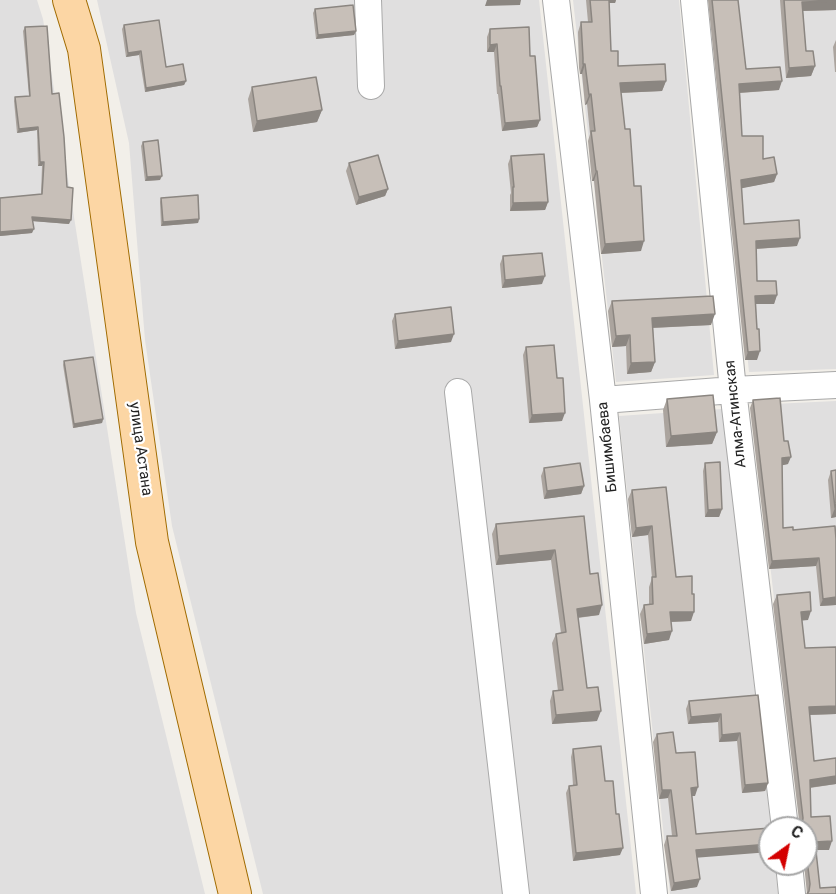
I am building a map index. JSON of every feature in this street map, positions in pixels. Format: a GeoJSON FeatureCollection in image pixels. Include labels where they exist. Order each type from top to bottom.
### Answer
{"type":"FeatureCollection","features":[{"type":"Feature","properties":{"kind":"main road","name":"улица Астана"},"geometry":{"type":"LineString","coordinates":[[69,0],[84,49],[152,542],[235,894]]}},
{"type":"Feature","properties":{"kind":"street"},"geometry":{"type":"LineString","coordinates":[[368,0],[371,86]]}},
{"type":"Feature","properties":{"kind":"street","name":"Бишимбаева"},"geometry":{"type":"LineString","coordinates":[[555,0],[603,400],[654,894]]}},
{"type":"Feature","properties":{"kind":"street","name":"Алма-Атинская"},"geometry":{"type":"LineString","coordinates":[[694,0],[733,390],[784,816]]}},
{"type":"Feature","properties":{"kind":"street"},"geometry":{"type":"LineString","coordinates":[[603,400],[836,385]]}},
{"type":"Feature","properties":{"kind":"street"},"geometry":{"type":"LineString","coordinates":[[458,392],[516,894]]}},
{"type":"Feature","properties":{"kind":"street"},"geometry":{"type":"LineString","coordinates":[[790,876],[792,894]]}},
{"type":"Feature","properties":{"kind":"shaded area"},"geometry":{"type":"Polygon","coordinates":[[[0,0],[37,0],[43,19],[136,613],[205,894],[0,894],[0,0]]]}},
{"type":"Feature","properties":{"kind":"shaded area"},"geometry":{"type":"Polygon","coordinates":[[[97,0],[539,0],[636,894],[263,894],[172,526],[145,340],[129,143],[97,0]]]}},
{"type":"Feature","properties":{"kind":"shaded area"},"geometry":{"type":"Polygon","coordinates":[[[573,0],[679,0],[714,375],[616,382],[573,0]]]}},
{"type":"Feature","properties":{"kind":"shaded area"},"geometry":{"type":"Polygon","coordinates":[[[711,0],[836,0],[836,369],[749,372],[711,0]]]}},
{"type":"Feature","properties":{"kind":"shaded area"},"geometry":{"type":"Polygon","coordinates":[[[836,401],[836,894],[808,894],[807,876],[818,876],[818,816],[799,816],[752,405],[836,401]]]}},
{"type":"Feature","properties":{"kind":"shaded area"},"geometry":{"type":"Polygon","coordinates":[[[722,409],[770,816],[758,816],[758,876],[776,876],[778,894],[670,894],[619,416],[722,409]]]}},
{"type":"Feature","properties":{"kind":"building"},"geometry":{"type":"Polygon","coordinates":[[[590,0],[609,0],[611,51],[618,51],[618,66],[665,64],[666,81],[620,83],[625,129],[630,129],[634,186],[641,186],[644,241],[605,244],[591,131],[595,131],[591,94],[589,95],[585,64],[583,64],[581,22],[592,22],[590,0]]]}},
{"type":"Feature","properties":{"kind":"building"},"geometry":{"type":"Polygon","coordinates":[[[712,0],[738,0],[746,69],[780,67],[782,81],[739,84],[742,136],[763,136],[763,159],[774,157],[777,174],[741,180],[744,224],[799,220],[800,238],[756,241],[757,281],[776,281],[777,295],[755,296],[760,351],[748,352],[712,0]]]}},
{"type":"Feature","properties":{"kind":"building"},"geometry":{"type":"Polygon","coordinates":[[[784,0],[836,0],[802,2],[806,51],[813,51],[815,66],[789,68],[784,0]]]}},
{"type":"Feature","properties":{"kind":"building"},"geometry":{"type":"Polygon","coordinates":[[[353,5],[356,31],[318,35],[315,9],[353,5]]]}},
{"type":"Feature","properties":{"kind":"building"},"geometry":{"type":"Polygon","coordinates":[[[159,20],[166,67],[183,64],[186,81],[146,88],[141,51],[128,53],[124,25],[159,20]]]}},
{"type":"Feature","properties":{"kind":"building"},"geometry":{"type":"Polygon","coordinates":[[[47,26],[52,94],[59,93],[67,187],[73,188],[71,220],[32,217],[34,229],[0,232],[0,198],[42,194],[44,162],[40,162],[38,127],[19,129],[15,97],[30,96],[25,27],[47,26]]]}},
{"type":"Feature","properties":{"kind":"building"},"geometry":{"type":"Polygon","coordinates":[[[529,27],[530,56],[535,56],[540,120],[505,123],[497,44],[490,45],[490,29],[529,27]]]}},
{"type":"Feature","properties":{"kind":"building"},"geometry":{"type":"Polygon","coordinates":[[[316,77],[322,110],[257,121],[252,87],[316,77]]]}},
{"type":"Feature","properties":{"kind":"building"},"geometry":{"type":"Polygon","coordinates":[[[158,140],[162,176],[147,177],[143,142],[158,140]]]}},
{"type":"Feature","properties":{"kind":"building"},"geometry":{"type":"Polygon","coordinates":[[[544,154],[548,202],[513,203],[511,156],[544,154]]]}},
{"type":"Feature","properties":{"kind":"building"},"geometry":{"type":"Polygon","coordinates":[[[378,155],[388,189],[359,197],[349,163],[378,155]]]}},
{"type":"Feature","properties":{"kind":"building"},"geometry":{"type":"Polygon","coordinates":[[[198,195],[199,219],[163,222],[161,198],[198,195]]]}},
{"type":"Feature","properties":{"kind":"building"},"geometry":{"type":"Polygon","coordinates":[[[542,253],[545,276],[505,280],[503,256],[542,253]]]}},
{"type":"Feature","properties":{"kind":"building"},"geometry":{"type":"Polygon","coordinates":[[[713,296],[715,314],[652,318],[655,362],[631,363],[630,335],[616,336],[612,301],[713,296]]]}},
{"type":"Feature","properties":{"kind":"building"},"geometry":{"type":"Polygon","coordinates":[[[451,307],[454,334],[398,341],[395,314],[451,307]]]}},
{"type":"Feature","properties":{"kind":"building"},"geometry":{"type":"Polygon","coordinates":[[[554,345],[557,378],[563,378],[565,413],[532,415],[526,347],[554,345]]]}},
{"type":"Feature","properties":{"kind":"building"},"geometry":{"type":"Polygon","coordinates":[[[93,357],[103,419],[74,424],[64,361],[93,357]]]}},
{"type":"Feature","properties":{"kind":"building"},"geometry":{"type":"Polygon","coordinates":[[[713,395],[717,432],[671,436],[667,399],[713,395]]]}},
{"type":"Feature","properties":{"kind":"building"},"geometry":{"type":"Polygon","coordinates":[[[780,398],[784,441],[788,441],[791,457],[782,458],[783,528],[793,527],[793,530],[835,526],[836,597],[823,599],[819,558],[772,561],[753,400],[780,398]]]}},
{"type":"Feature","properties":{"kind":"building"},"geometry":{"type":"Polygon","coordinates":[[[720,462],[722,509],[708,510],[705,463],[720,462]]]}},
{"type":"Feature","properties":{"kind":"building"},"geometry":{"type":"Polygon","coordinates":[[[580,463],[584,486],[547,491],[544,468],[580,463]]]}},
{"type":"Feature","properties":{"kind":"building"},"geometry":{"type":"Polygon","coordinates":[[[836,470],[836,508],[835,508],[831,471],[836,470]]]}},
{"type":"Feature","properties":{"kind":"building"},"geometry":{"type":"Polygon","coordinates":[[[666,487],[676,577],[692,576],[694,612],[670,612],[672,631],[647,634],[644,605],[653,604],[652,577],[656,577],[652,526],[636,528],[632,490],[666,487]]]}},
{"type":"Feature","properties":{"kind":"building"},"geometry":{"type":"Polygon","coordinates":[[[584,516],[590,574],[598,573],[602,605],[577,609],[587,688],[598,687],[601,711],[556,715],[553,691],[563,690],[556,634],[566,632],[555,550],[499,556],[496,524],[584,516]]]}},
{"type":"Feature","properties":{"kind":"building"},"geometry":{"type":"Polygon","coordinates":[[[810,592],[811,611],[801,612],[805,648],[836,647],[836,706],[809,707],[814,761],[836,758],[836,776],[810,780],[811,816],[803,816],[777,595],[810,592]]]}},
{"type":"Feature","properties":{"kind":"building"},"geometry":{"type":"Polygon","coordinates":[[[758,695],[768,783],[745,785],[740,733],[722,735],[721,714],[691,717],[689,701],[758,695]]]}},
{"type":"Feature","properties":{"kind":"building"},"geometry":{"type":"Polygon","coordinates":[[[673,732],[676,753],[695,752],[698,787],[691,788],[696,834],[758,829],[758,845],[696,850],[700,879],[674,883],[667,836],[677,836],[671,790],[662,790],[657,734],[673,732]]]}},
{"type":"Feature","properties":{"kind":"building"},"geometry":{"type":"Polygon","coordinates":[[[601,746],[605,781],[613,781],[616,814],[619,814],[623,848],[576,853],[569,786],[577,785],[573,749],[601,746]]]}},
{"type":"Feature","properties":{"kind":"building"},"geometry":{"type":"Polygon","coordinates":[[[830,816],[832,841],[818,842],[818,817],[830,816]]]}},
{"type":"Feature","properties":{"kind":"building"},"geometry":{"type":"Polygon","coordinates":[[[818,870],[820,888],[836,887],[836,894],[807,894],[810,884],[809,876],[818,876],[818,870]]]}}]}
